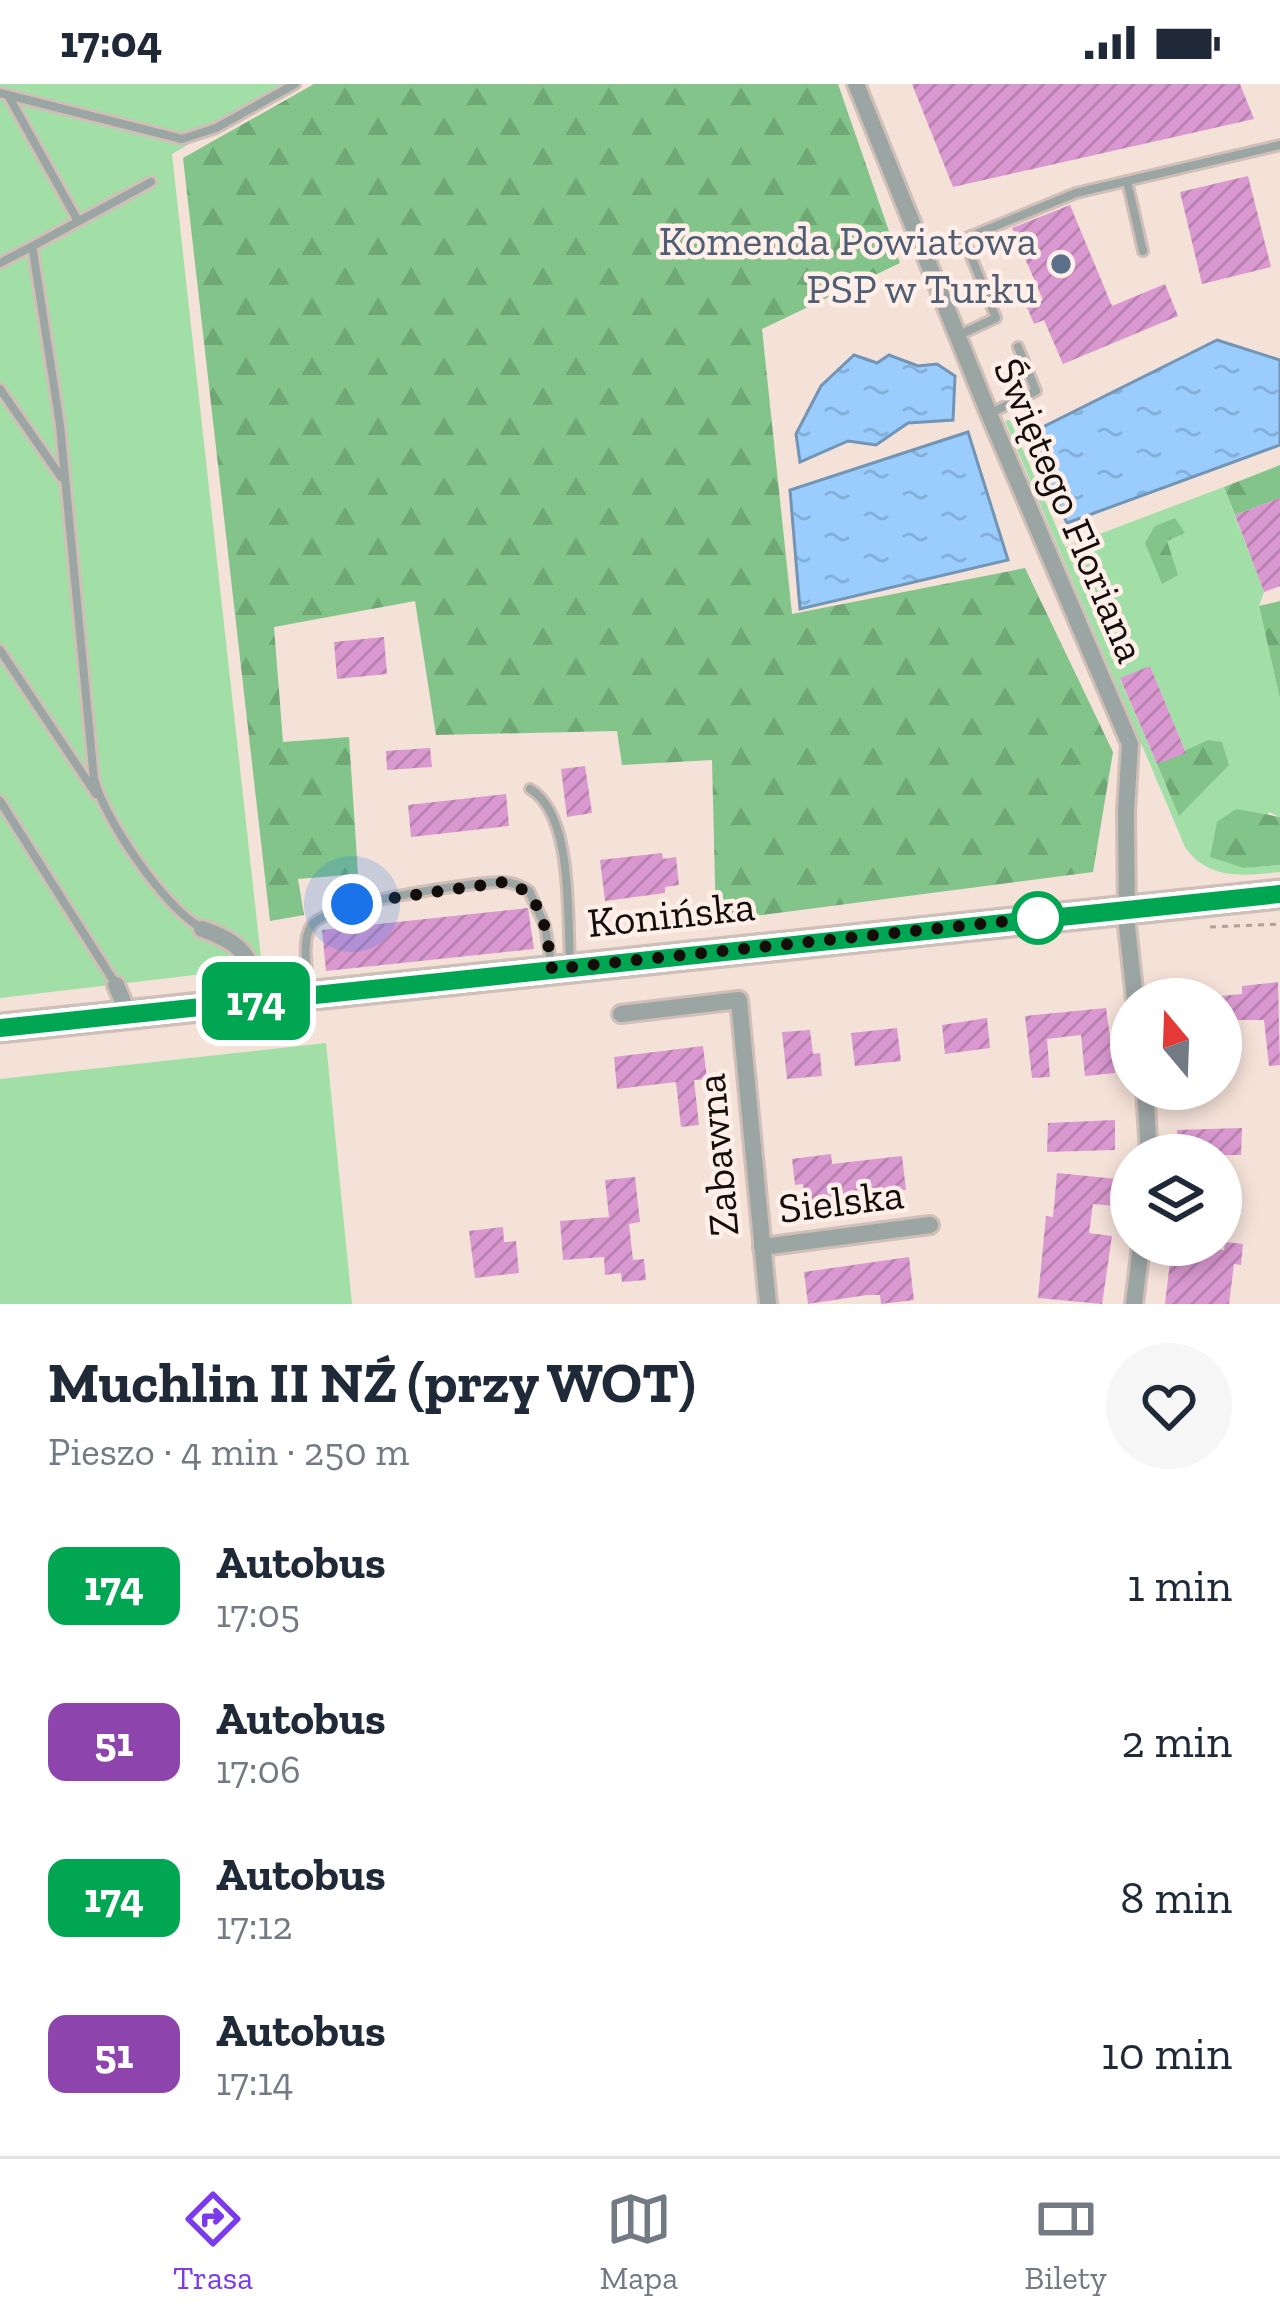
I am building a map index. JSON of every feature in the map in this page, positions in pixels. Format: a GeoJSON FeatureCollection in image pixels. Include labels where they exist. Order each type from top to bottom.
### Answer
{"type":"FeatureCollection","features":[{"type":"Feature","properties":{"kind":"main road","name":"Konińska"},"geometry":{"type":"LineString","coordinates":[[0,1028],[1280,894]]}},
{"type":"Feature","properties":{"kind":"street","name":"Świętego Floriana"},"geometry":{"type":"LineString","coordinates":[[856,84],[989,414],[1130,744],[1126,811],[1134,978]]}},
{"type":"Feature","properties":{"kind":"street"},"geometry":{"type":"LineString","coordinates":[[202,929],[245,952],[262,1000]]}},
{"type":"Feature","properties":{"kind":"street"},"geometry":{"type":"LineString","coordinates":[[116,985],[128,1014]]}},
{"type":"Feature","properties":{"kind":"street","name":"Zabawna"},"geometry":{"type":"LineString","coordinates":[[621,1014],[739,1000],[768,1304]]}},
{"type":"Feature","properties":{"kind":"street","name":"Sielska"},"geometry":{"type":"LineString","coordinates":[[762,1247],[930,1225]]}},
{"type":"Feature","properties":{"kind":"street"},"geometry":{"type":"LineString","coordinates":[[1134,1304],[1139,1266]]}},
{"type":"Feature","properties":{"kind":"lane"},"geometry":{"type":"LineString","coordinates":[[4,94],[182,139],[216,128],[281,87],[295,84]]}},
{"type":"Feature","properties":{"kind":"lane"},"geometry":{"type":"LineString","coordinates":[[4,94],[78,221]]}},
{"type":"Feature","properties":{"kind":"lane"},"geometry":{"type":"LineString","coordinates":[[925,255],[1076,193],[1280,145]]}},
{"type":"Feature","properties":{"kind":"lane"},"geometry":{"type":"LineString","coordinates":[[1127,181],[1143,251]]}},
{"type":"Feature","properties":{"kind":"lane"},"geometry":{"type":"LineString","coordinates":[[0,263],[151,182]]}},
{"type":"Feature","properties":{"kind":"lane"},"geometry":{"type":"LineString","coordinates":[[958,335],[996,318],[964,239]]}},
{"type":"Feature","properties":{"kind":"lane"},"geometry":{"type":"LineString","coordinates":[[31,247],[60,425],[94,779],[100,799]]}},
{"type":"Feature","properties":{"kind":"lane"},"geometry":{"type":"LineString","coordinates":[[989,414],[1036,391],[1018,347]]}},
{"type":"Feature","properties":{"kind":"lane"},"geometry":{"type":"LineString","coordinates":[[0,389],[62,479]]}},
{"type":"Feature","properties":{"kind":"lane"},"geometry":{"type":"LineString","coordinates":[[0,650],[162,894],[178,914],[202,929]]}},
{"type":"Feature","properties":{"kind":"lane"},"geometry":{"type":"LineString","coordinates":[[530,789],[544,798],[562,852],[561,968]]}},
{"type":"Feature","properties":{"kind":"lane"},"geometry":{"type":"LineString","coordinates":[[0,802],[116,985]]}},
{"type":"Feature","properties":{"kind":"lane"},"geometry":{"type":"LineString","coordinates":[[309,995],[307,937],[310,926],[327,912],[352,904],[504,882],[529,891],[561,968]]}},
{"type":"Feature","properties":{"kind":"green space"},"geometry":{"type":"Polygon","coordinates":[[[0,84],[292,84],[172,154],[262,967],[0,998],[0,84]]]}},
{"type":"Feature","properties":{"kind":"green space"},"geometry":{"type":"Polygon","coordinates":[[[314,84],[838,84],[900,263],[762,329],[792,614],[1025,568],[1113,752],[1093,872],[716,921],[712,760],[622,765],[617,731],[436,735],[415,601],[274,627],[283,742],[349,737],[358,874],[298,879],[304,915],[270,921],[183,158],[314,84]]]}},
{"type":"Feature","properties":{"kind":"green space"},"geometry":{"type":"Polygon","coordinates":[[[1010,420],[1065,547],[1224,487],[1264,592],[1259,606],[1280,699],[1280,817],[1269,812],[1244,868],[1280,865],[1280,872],[1240,875],[1215,870],[1185,847],[1005,421],[1010,420]],[[1150,666],[1120,679],[1179,815],[1208,740],[1186,753],[1150,666]]]}},
{"type":"Feature","properties":{"kind":"green space"},"geometry":{"type":"Polygon","coordinates":[[[1280,465],[1280,505],[1277,499],[1235,515],[1224,487],[1280,465]]]}},
{"type":"Feature","properties":{"kind":"green space"},"geometry":{"type":"Polygon","coordinates":[[[1175,518],[1185,533],[1167,541],[1178,575],[1162,584],[1145,543],[1155,526],[1175,518]]]}},
{"type":"Feature","properties":{"kind":"green space"},"geometry":{"type":"Polygon","coordinates":[[[1280,601],[1280,699],[1259,606],[1280,601]]]}},
{"type":"Feature","properties":{"kind":"green space"},"geometry":{"type":"Polygon","coordinates":[[[1208,740],[1222,742],[1229,765],[1179,816],[1157,764],[1208,740]]]}},
{"type":"Feature","properties":{"kind":"green space"},"geometry":{"type":"Polygon","coordinates":[[[1236,809],[1280,817],[1280,865],[1244,868],[1210,857],[1217,822],[1236,809]]]}},
{"type":"Feature","properties":{"kind":"green space"},"geometry":{"type":"Polygon","coordinates":[[[326,1043],[352,1304],[0,1304],[0,1079],[326,1043]]]}},
{"type":"Feature","properties":{"kind":"water"},"geometry":{"type":"Polygon","coordinates":[[[1217,340],[1280,360],[1280,445],[1067,523],[1027,435],[1217,340]]]}},
{"type":"Feature","properties":{"kind":"water"},"geometry":{"type":"Polygon","coordinates":[[[854,355],[877,363],[889,355],[918,366],[937,364],[955,376],[953,420],[908,423],[876,445],[848,441],[800,462],[796,434],[821,386],[854,355]]]}},
{"type":"Feature","properties":{"kind":"water"},"geometry":{"type":"Polygon","coordinates":[[[968,432],[1008,560],[800,609],[790,490],[968,432]]]}},
{"type":"Feature","properties":{"kind":"building"},"geometry":{"type":"Polygon","coordinates":[[[912,84],[1240,84],[1254,119],[953,187],[912,84]]]}},
{"type":"Feature","properties":{"kind":"building"},"geometry":{"type":"Polygon","coordinates":[[[1248,176],[1271,267],[1202,284],[1180,192],[1248,176]]]}},
{"type":"Feature","properties":{"kind":"building","name":"Komenda Powiatowa PSP w Turku"},"geometry":{"type":"Polygon","coordinates":[[[1070,205],[1112,306],[1165,284],[1178,316],[1063,364],[1044,320],[1034,324],[1027,307],[1043,300],[1012,228],[1070,205]]]}},
{"type":"Feature","properties":{"kind":"building"},"geometry":{"type":"Polygon","coordinates":[[[1280,498],[1280,586],[1264,592],[1235,515],[1280,498]]]}},
{"type":"Feature","properties":{"kind":"building"},"geometry":{"type":"Polygon","coordinates":[[[384,637],[387,674],[337,679],[334,642],[384,637]]]}},
{"type":"Feature","properties":{"kind":"building"},"geometry":{"type":"Polygon","coordinates":[[[1150,666],[1186,753],[1157,764],[1120,678],[1150,666]]]}},
{"type":"Feature","properties":{"kind":"building"},"geometry":{"type":"Polygon","coordinates":[[[430,748],[432,767],[387,770],[386,751],[430,748]]]}},
{"type":"Feature","properties":{"kind":"building"},"geometry":{"type":"Polygon","coordinates":[[[585,766],[592,813],[567,817],[561,769],[585,766]]]}},
{"type":"Feature","properties":{"kind":"building"},"geometry":{"type":"Polygon","coordinates":[[[506,794],[509,826],[411,837],[408,805],[506,794]]]}},
{"type":"Feature","properties":{"kind":"building"},"geometry":{"type":"Polygon","coordinates":[[[662,853],[663,859],[676,857],[679,885],[665,887],[665,893],[605,901],[600,860],[662,853]]]}},
{"type":"Feature","properties":{"kind":"building"},"geometry":{"type":"Polygon","coordinates":[[[528,908],[534,949],[326,971],[322,930],[528,908]]]}},
{"type":"Feature","properties":{"kind":"building"},"geometry":{"type":"Polygon","coordinates":[[[1278,982],[1280,1065],[1269,1066],[1264,1020],[1242,1020],[1242,986],[1278,982]]]}},
{"type":"Feature","properties":{"kind":"building"},"geometry":{"type":"Polygon","coordinates":[[[1106,1008],[1110,1074],[1085,1076],[1081,1035],[1047,1039],[1050,1077],[1032,1078],[1025,1016],[1106,1008]]]}},
{"type":"Feature","properties":{"kind":"building"},"geometry":{"type":"Polygon","coordinates":[[[987,1018],[990,1048],[945,1054],[942,1025],[987,1018]]]}},
{"type":"Feature","properties":{"kind":"building"},"geometry":{"type":"Polygon","coordinates":[[[897,1028],[901,1061],[855,1066],[851,1033],[897,1028]]]}},
{"type":"Feature","properties":{"kind":"building"},"geometry":{"type":"Polygon","coordinates":[[[810,1030],[813,1054],[820,1053],[822,1076],[787,1079],[782,1032],[810,1030]]]}},
{"type":"Feature","properties":{"kind":"building"},"geometry":{"type":"Polygon","coordinates":[[[703,1046],[707,1079],[694,1080],[699,1125],[681,1127],[676,1082],[617,1089],[614,1057],[703,1046]]]}},
{"type":"Feature","properties":{"kind":"building"},"geometry":{"type":"Polygon","coordinates":[[[1115,1120],[1115,1134],[1110,1134],[1110,1150],[1047,1152],[1048,1123],[1115,1120]]]}},
{"type":"Feature","properties":{"kind":"building"},"geometry":{"type":"Polygon","coordinates":[[[1242,1128],[1242,1134],[1177,1134],[1177,1130],[1242,1128]]]}},
{"type":"Feature","properties":{"kind":"building"},"geometry":{"type":"Polygon","coordinates":[[[831,1154],[832,1164],[902,1156],[906,1190],[889,1191],[889,1198],[805,1208],[803,1184],[795,1185],[792,1159],[831,1154]]]}},
{"type":"Feature","properties":{"kind":"building"},"geometry":{"type":"Polygon","coordinates":[[[1057,1173],[1110,1178],[1110,1206],[1093,1204],[1089,1233],[1110,1236],[1102,1304],[1038,1298],[1046,1216],[1053,1217],[1057,1173]]]}},
{"type":"Feature","properties":{"kind":"building"},"geometry":{"type":"Polygon","coordinates":[[[635,1177],[640,1222],[629,1224],[633,1260],[644,1259],[646,1280],[622,1282],[621,1273],[605,1275],[604,1257],[563,1260],[560,1221],[609,1217],[605,1180],[635,1177]]]}},
{"type":"Feature","properties":{"kind":"building"},"geometry":{"type":"Polygon","coordinates":[[[503,1227],[504,1242],[516,1241],[519,1273],[475,1278],[469,1231],[503,1227]]]}},
{"type":"Feature","properties":{"kind":"building"},"geometry":{"type":"Polygon","coordinates":[[[909,1257],[914,1300],[881,1304],[880,1295],[867,1295],[808,1304],[804,1272],[909,1257]]]}},
{"type":"Feature","properties":{"kind":"building"},"geometry":{"type":"Polygon","coordinates":[[[1170,1266],[1234,1266],[1229,1304],[1165,1304],[1170,1266]]]}},
{"type":"Feature","properties":{"kind":"bus line","name":"174"},"geometry":{"type":"LineString","coordinates":[[0,1028],[1280,894]]}},
{"type":"Feature","properties":{"kind":"place","name":"Komenda Powiatowa PSP w Turku"},"geometry":{"type":"Point","coordinates":[1061,264]}},
{"type":"Feature","properties":{"kind":"route"},"geometry":{"type":"LineString","coordinates":[[352,904],[504,882],[520,886],[538,907],[552,969],[1038,918]]}}]}
